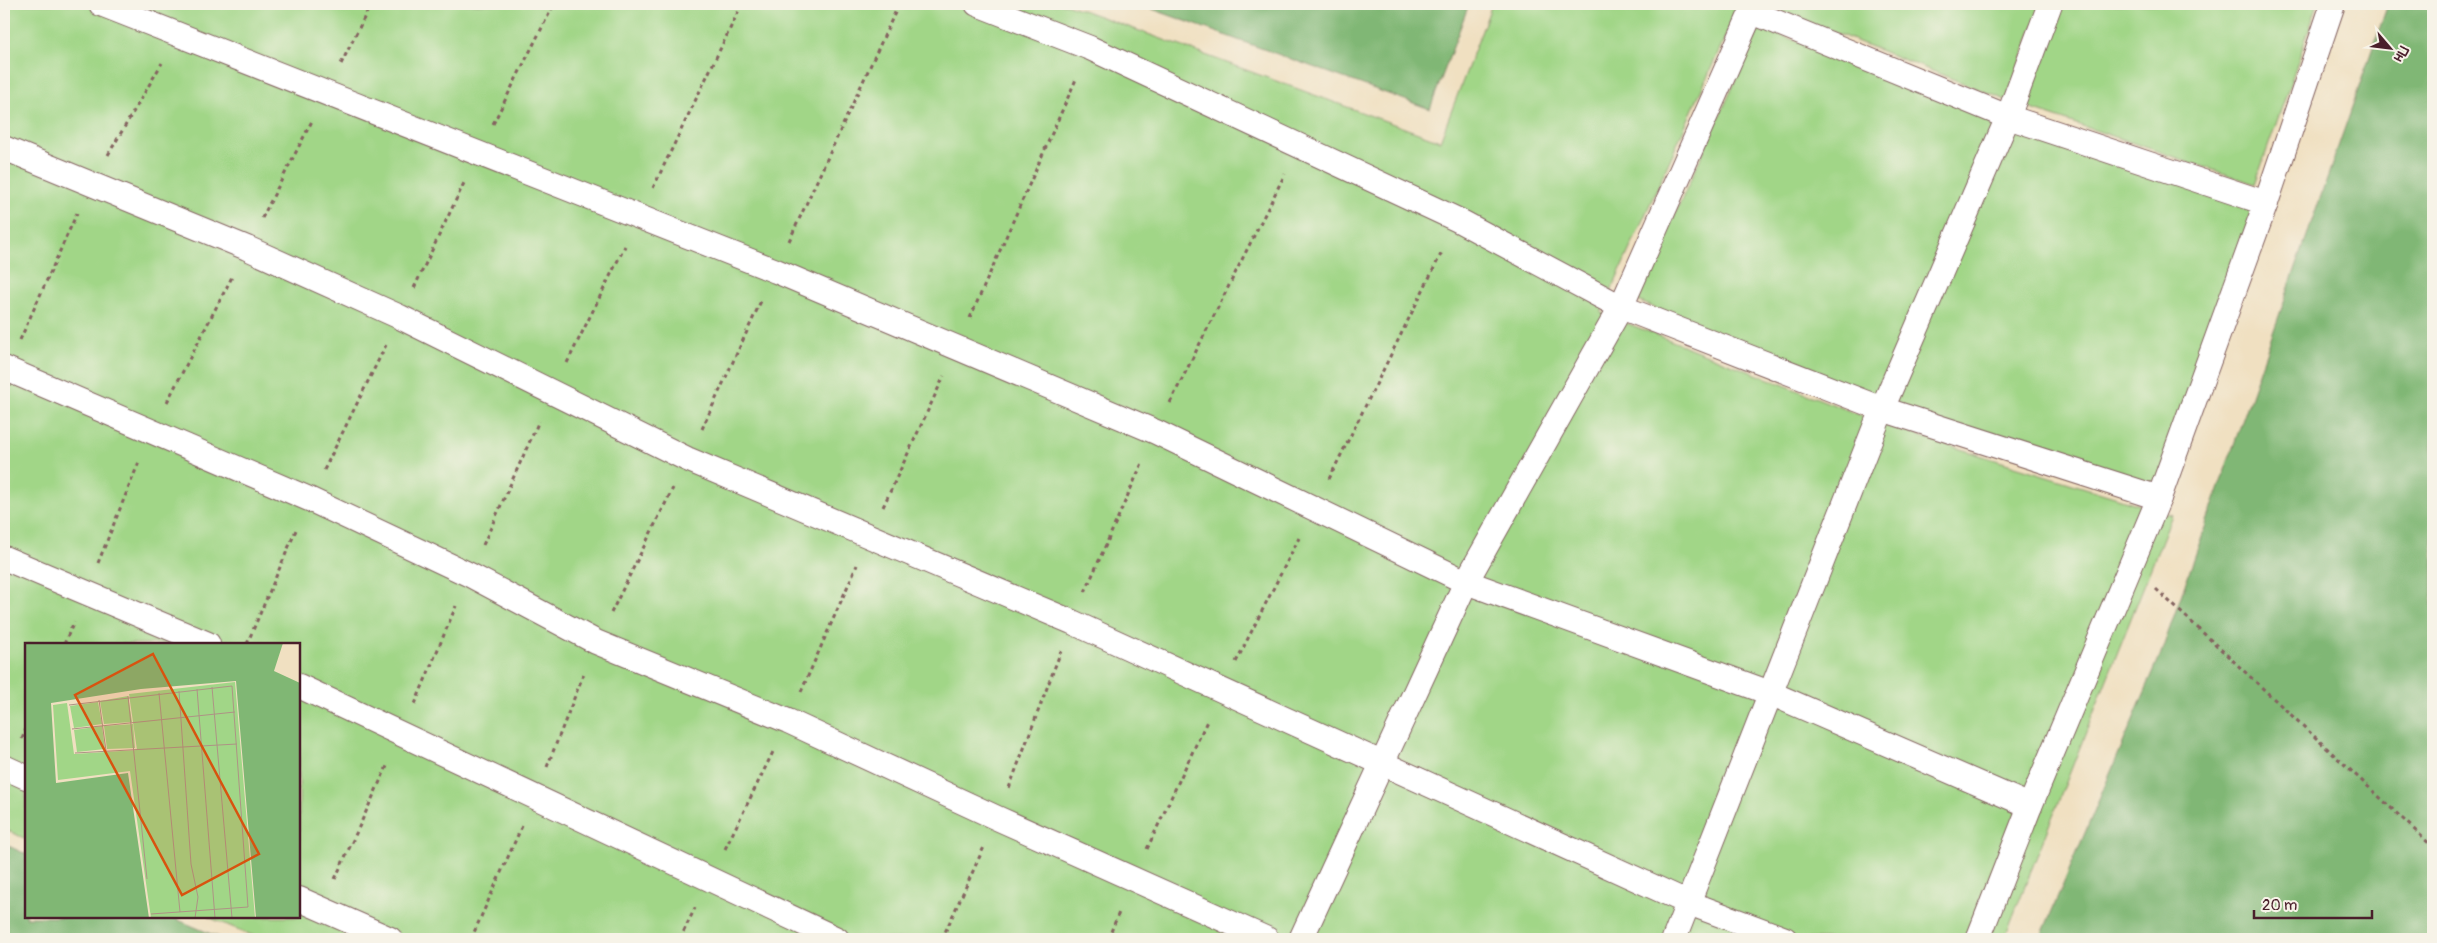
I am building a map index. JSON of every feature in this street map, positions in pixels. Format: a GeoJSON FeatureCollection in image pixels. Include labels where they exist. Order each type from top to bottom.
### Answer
{"type":"FeatureCollection","features":[{"type":"Feature","properties":{"kind":"lane"},"geometry":{"type":"LineString","coordinates":[[101,4],[776,271],[1156,432],[1315,507],[1466,582],[1770,693],[2030,806]]}},
{"type":"Feature","properties":{"kind":"lane"},"geometry":{"type":"LineString","coordinates":[[977,4],[1090,48],[1298,147],[1458,220],[1621,307],[1882,409],[2159,498]]}},
{"type":"Feature","properties":{"kind":"lane"},"geometry":{"type":"LineString","coordinates":[[1674,939],[1882,409],[2008,117],[2050,4]]}},
{"type":"Feature","properties":{"kind":"lane"},"geometry":{"type":"LineString","coordinates":[[1978,939],[2030,806],[2159,498],[2266,203],[2333,4]]}},
{"type":"Feature","properties":{"kind":"lane"},"geometry":{"type":"LineString","coordinates":[[1301,939],[1466,582],[1621,307],[1753,8],[2008,117],[2266,203]]}},
{"type":"Feature","properties":{"kind":"lane"},"geometry":{"type":"LineString","coordinates":[[4,148],[247,248],[400,317],[688,459],[1072,622],[1689,903],[1785,939]]}},
{"type":"Feature","properties":{"kind":"lane"},"geometry":{"type":"LineString","coordinates":[[4,368],[309,499],[470,575],[596,642],[788,721],[997,818],[1267,939]]}},
{"type":"Feature","properties":{"kind":"lane"},"geometry":{"type":"LineString","coordinates":[[4,558],[206,643]]}},
{"type":"Feature","properties":{"kind":"lane"},"geometry":{"type":"LineString","coordinates":[[300,686],[837,939]]}},
{"type":"Feature","properties":{"kind":"lane"},"geometry":{"type":"LineString","coordinates":[[4,767],[25,777]]}},
{"type":"Feature","properties":{"kind":"lane"},"geometry":{"type":"LineString","coordinates":[[300,899],[390,939]]}},
{"type":"Feature","properties":{"kind":"path"},"geometry":{"type":"LineString","coordinates":[[64,643],[87,592],[151,432],[371,4]]}},
{"type":"Feature","properties":{"kind":"path"},"geometry":{"type":"LineString","coordinates":[[321,909],[402,734],[470,575],[552,393],[742,4]]}},
{"type":"Feature","properties":{"kind":"path"},"geometry":{"type":"LineString","coordinates":[[680,939],[788,721],[869,535],[958,347],[1090,48]]}},
{"type":"Feature","properties":{"kind":"path"},"geometry":{"type":"LineString","coordinates":[[942,939],[997,818],[1072,622],[1156,432],[1298,147]]}},
{"type":"Feature","properties":{"kind":"path"},"geometry":{"type":"LineString","coordinates":[[1108,939],[1133,879],[1222,690],[1458,220]]}},
{"type":"Feature","properties":{"kind":"path"},"geometry":{"type":"LineString","coordinates":[[2130,565],[2433,847]]}},
{"type":"Feature","properties":{"kind":"green space"},"geometry":{"type":"Polygon","coordinates":[[[4,4],[1066,4],[1440,141],[1492,4],[1740,4],[1601,313],[1893,428],[2172,515],[2004,939],[261,939],[210,918],[300,918],[300,643],[25,643],[25,839],[4,829],[4,4]]]}},
{"type":"Feature","properties":{"kind":"green space"},"geometry":{"type":"Polygon","coordinates":[[[1138,4],[1469,4],[1430,109],[1138,4]]]}},
{"type":"Feature","properties":{"kind":"green space"},"geometry":{"type":"Polygon","coordinates":[[[1777,4],[2042,4],[2006,100],[1775,9],[1777,4]]]}},
{"type":"Feature","properties":{"kind":"green space"},"geometry":{"type":"Polygon","coordinates":[[[2060,4],[2318,4],[2255,184],[2023,106],[2060,4]]]}},
{"type":"Feature","properties":{"kind":"green space"},"geometry":{"type":"Polygon","coordinates":[[[2388,4],[2433,4],[2433,939],[2040,939],[2160,656],[2388,4]]]}},
{"type":"Feature","properties":{"kind":"green space"},"geometry":{"type":"Polygon","coordinates":[[[1760,27],[1999,120],[1876,400],[1636,300],[1760,27]]]}},
{"type":"Feature","properties":{"kind":"green space"},"geometry":{"type":"Polygon","coordinates":[[[2013,126],[2259,205],[2157,492],[1889,405],[2013,126]]]}},
{"type":"Feature","properties":{"kind":"green space"},"geometry":{"type":"Polygon","coordinates":[[[4,844],[25,854],[25,918],[173,918],[223,939],[4,939],[4,844]]]}}]}
